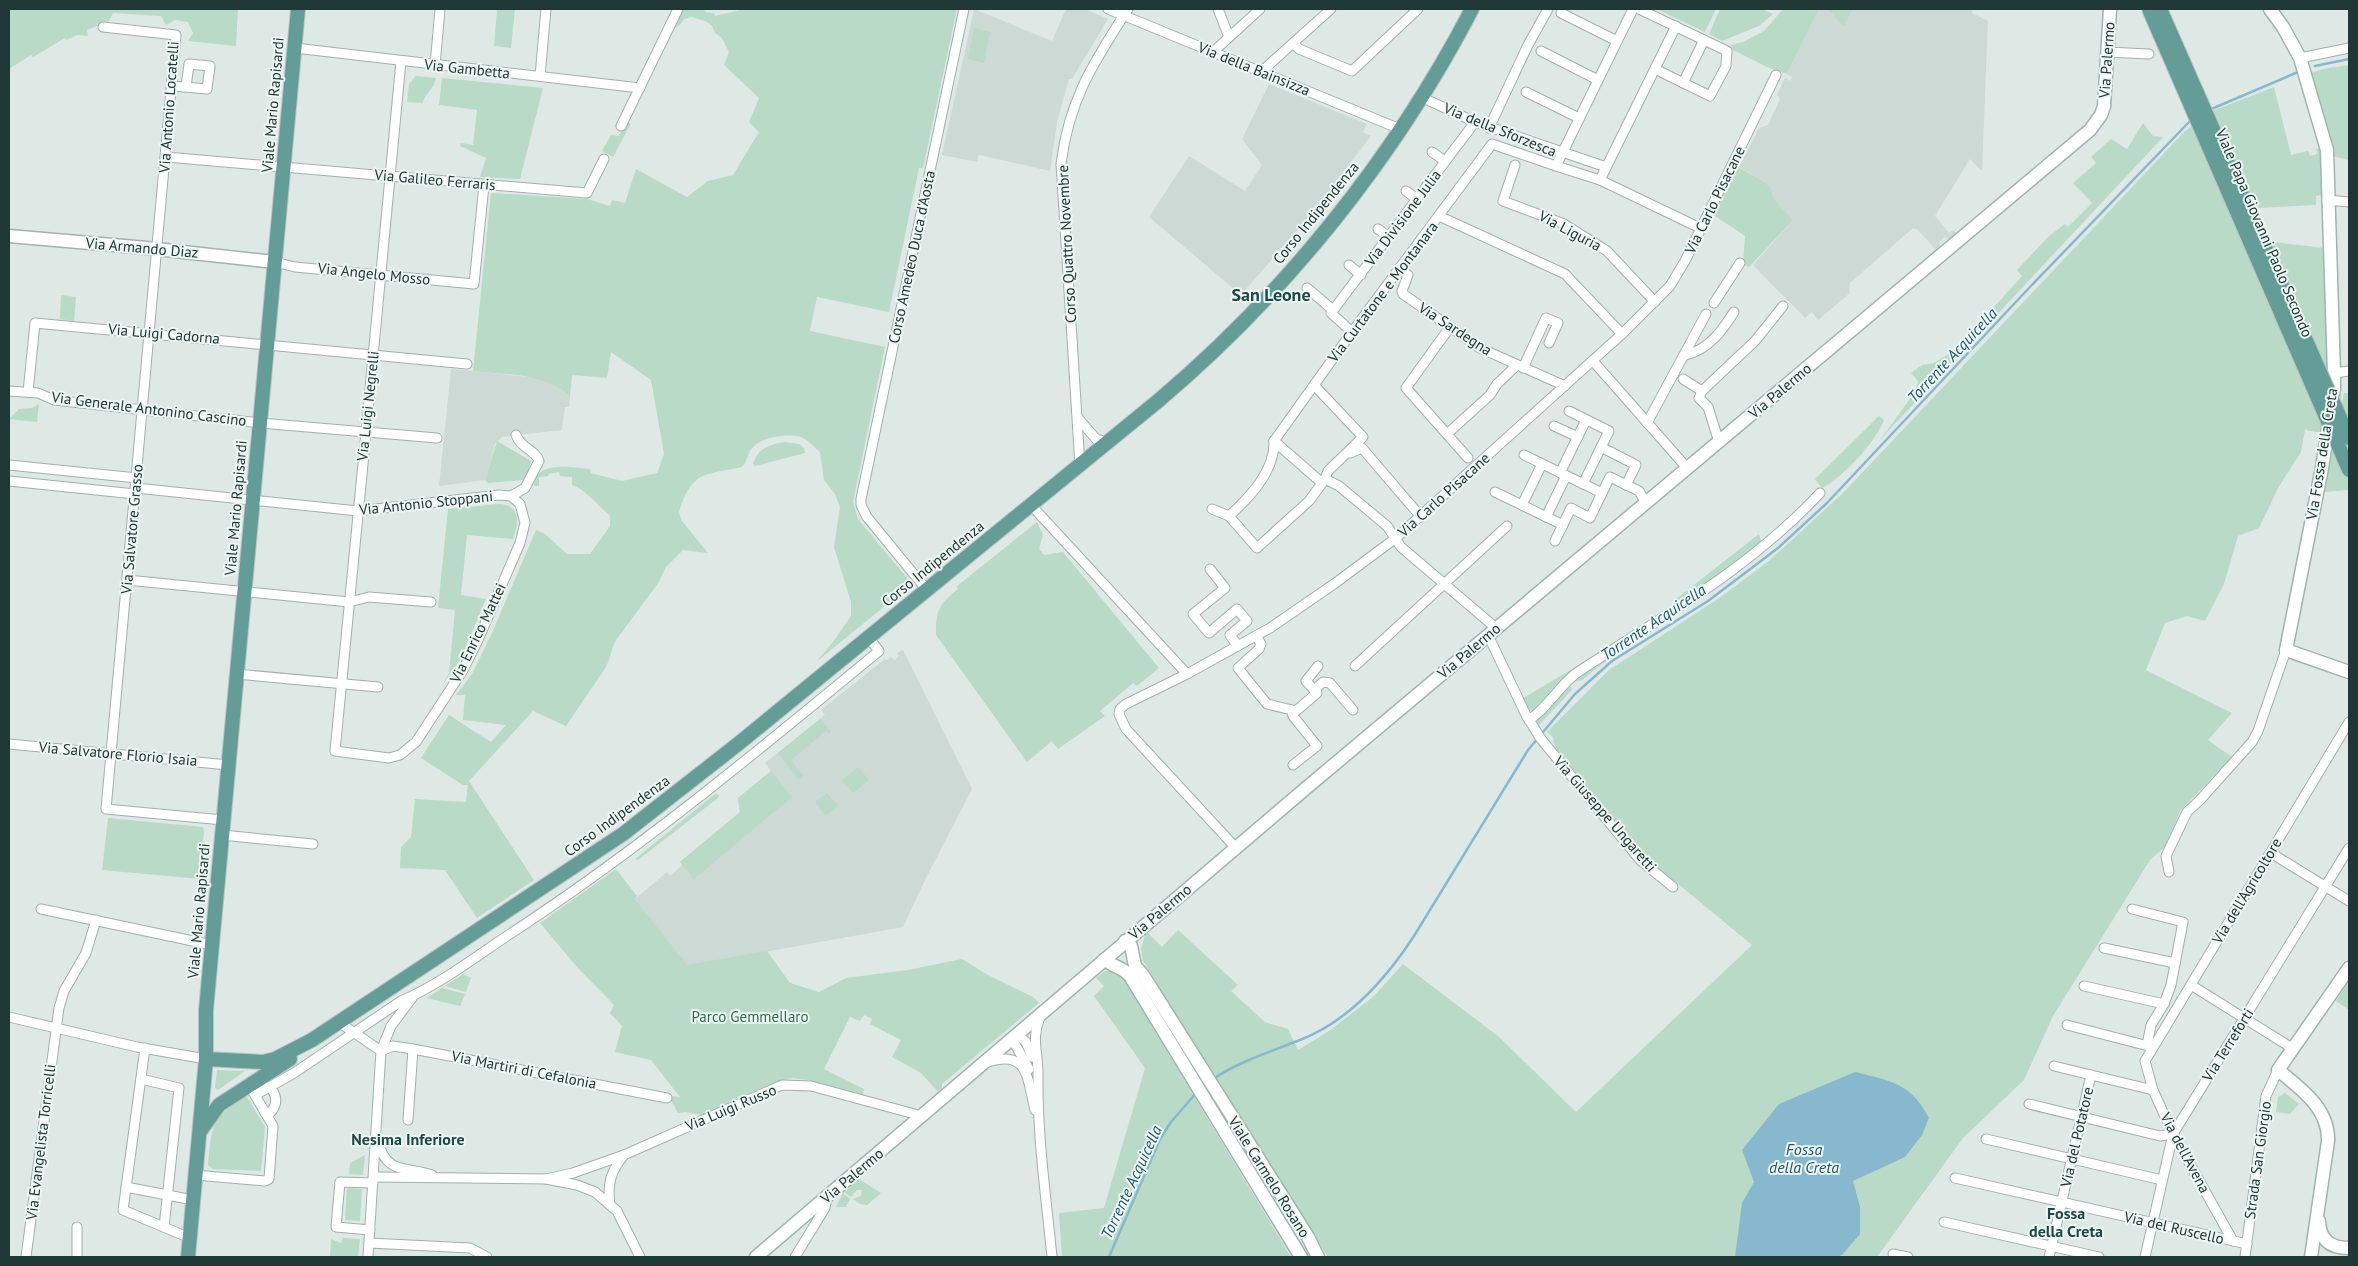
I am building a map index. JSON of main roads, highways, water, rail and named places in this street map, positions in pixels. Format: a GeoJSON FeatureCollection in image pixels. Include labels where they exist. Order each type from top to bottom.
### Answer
{"type":"FeatureCollection","features":[{"type":"Feature","properties":{"kind":"main road","name":"Viale Mario Rapisardi"},"geometry":{"type":"LineString","coordinates":[[188,1257],[206,1059],[206,1010],[298,9]]}},
{"type":"Feature","properties":{"kind":"main road","name":"Corso Indipendenza"},"geometry":{"type":"LineString","coordinates":[[312,1040],[609,845],[693,780],[926,589],[1080,466],[1200,366],[1238,328],[1328,228],[1400,129],[1421,97],[1472,9]]}},
{"type":"Feature","properties":{"kind":"main road","name":"Via Palermo"},"geometry":{"type":"LineString","coordinates":[[756,1257],[1141,928],[2090,130],[2101,115],[2104,106],[2110,9]]}},
{"type":"Feature","properties":{"kind":"main road","name":"Viale Papa Giovanni Paolo Secondo"},"geometry":{"type":"LineString","coordinates":[[2149,9],[2349,470]]}},
{"type":"Feature","properties":{"kind":"main road","name":"Viale Papa Giovanni Paolo Secondo"},"geometry":{"type":"LineString","coordinates":[[2160,9],[2349,438]]}},
{"type":"Feature","properties":{"kind":"main road","name":"Via Fossa della Creta"},"geometry":{"type":"LineString","coordinates":[[2270,9],[2283,27],[2300,58],[2327,150],[2327,200],[2334,373],[2334,388],[2322,468],[2286,650],[2348,671]]}},
{"type":"Feature","properties":{"kind":"main road","name":"Via Armando Diaz"},"geometry":{"type":"LineString","coordinates":[[9,236],[158,249],[275,262]]}},
{"type":"Feature","properties":{"kind":"main road"},"geometry":{"type":"LineString","coordinates":[[1141,928],[1136,950],[1143,975],[1193,1068]]}},
{"type":"Feature","properties":{"kind":"main road"},"geometry":{"type":"LineString","coordinates":[[1125,942],[1131,946],[1135,966],[1143,975]]}},
{"type":"Feature","properties":{"kind":"main road"},"geometry":{"type":"LineString","coordinates":[[1105,959],[1108,963],[1124,969],[1130,976],[1213,1100]]}},
{"type":"Feature","properties":{"kind":"main road","name":"Strada San Giorgio"},"geometry":{"type":"LineString","coordinates":[[2319,1207],[2328,1141],[2327,1127],[2318,1108],[2278,1070],[2292,1048],[2322,1010],[2349,968]]}},
{"type":"Feature","properties":{"kind":"main road"},"geometry":{"type":"LineString","coordinates":[[206,1059],[263,1062],[275,1059],[312,1040]]}},
{"type":"Feature","properties":{"kind":"main road"},"geometry":{"type":"LineString","coordinates":[[199,1133],[213,1110],[248,1091],[298,1054],[312,1040]]}},
{"type":"Feature","properties":{"kind":"main road"},"geometry":{"type":"LineString","coordinates":[[203,1090],[213,1096],[228,1091],[248,1091]]}},
{"type":"Feature","properties":{"kind":"main road","name":"Viale Carmelo Rosano"},"geometry":{"type":"LineString","coordinates":[[1213,1100],[1300,1257]]}},
{"type":"Feature","properties":{"kind":"main road","name":"Viale Carmelo Rosano"},"geometry":{"type":"LineString","coordinates":[[1213,1100],[1308,1237],[1318,1257]]}},
{"type":"Feature","properties":{"kind":"main road"},"geometry":{"type":"LineString","coordinates":[[2319,1207],[2320,1231],[2323,1238],[2334,1246],[2349,1249],[2342,1257]]}},
{"type":"Feature","properties":{"kind":"main road"},"geometry":{"type":"LineString","coordinates":[[2311,1257],[2319,1207]]}},
{"type":"Feature","properties":{"kind":"water","name":"Fossa della Creta"},"geometry":{"type":"Polygon","coordinates":[[[1855,1072],[1899,1085],[1915,1097],[1929,1118],[1922,1135],[1905,1157],[1853,1181],[1860,1207],[1860,1234],[1842,1255],[1836,1257],[1735,1257],[1742,1203],[1754,1182],[1742,1150],[1779,1104],[1855,1072]]]}},
{"type":"Feature","properties":{"kind":"waterway","name":"Torrente Acquicella"},"geometry":{"type":"LineString","coordinates":[[2315,66],[2349,59]]}},
{"type":"Feature","properties":{"kind":"waterway","name":"Torrente Acquicella"},"geometry":{"type":"LineString","coordinates":[[2209,110],[2298,72]]}},
{"type":"Feature","properties":{"kind":"waterway","name":"Torrente Acquicella"},"geometry":{"type":"LineString","coordinates":[[1213,1079],[1244,1062],[1318,1032],[1335,1022],[1365,997],[1379,983],[1414,936],[1528,750],[1575,694],[1612,661],[1708,601],[1778,548],[1827,503],[2029,288],[2191,120]]}},
{"type":"Feature","properties":{"kind":"waterway","name":"Torrente Acquicella"},"geometry":{"type":"LineString","coordinates":[[1109,1257],[1160,1139],[1171,1122],[1197,1092]]}},
{"type":"Feature","properties":{"kind":"district","name":"San Leone"},"geometry":{"type":"Point","coordinates":[1271,295]}},
{"type":"Feature","properties":{"kind":"district","name":"Nesima Inferiore"},"geometry":{"type":"Point","coordinates":[408,1139]}},
{"type":"Feature","properties":{"kind":"district","name":"Fossa della Creta"},"geometry":{"type":"Point","coordinates":[2066,1222]}},
{"type":"Feature","properties":{"kind":"park label","name":"Parco Gemmellaro"},"geometry":{"type":"Point","coordinates":[750,1017]}}]}
